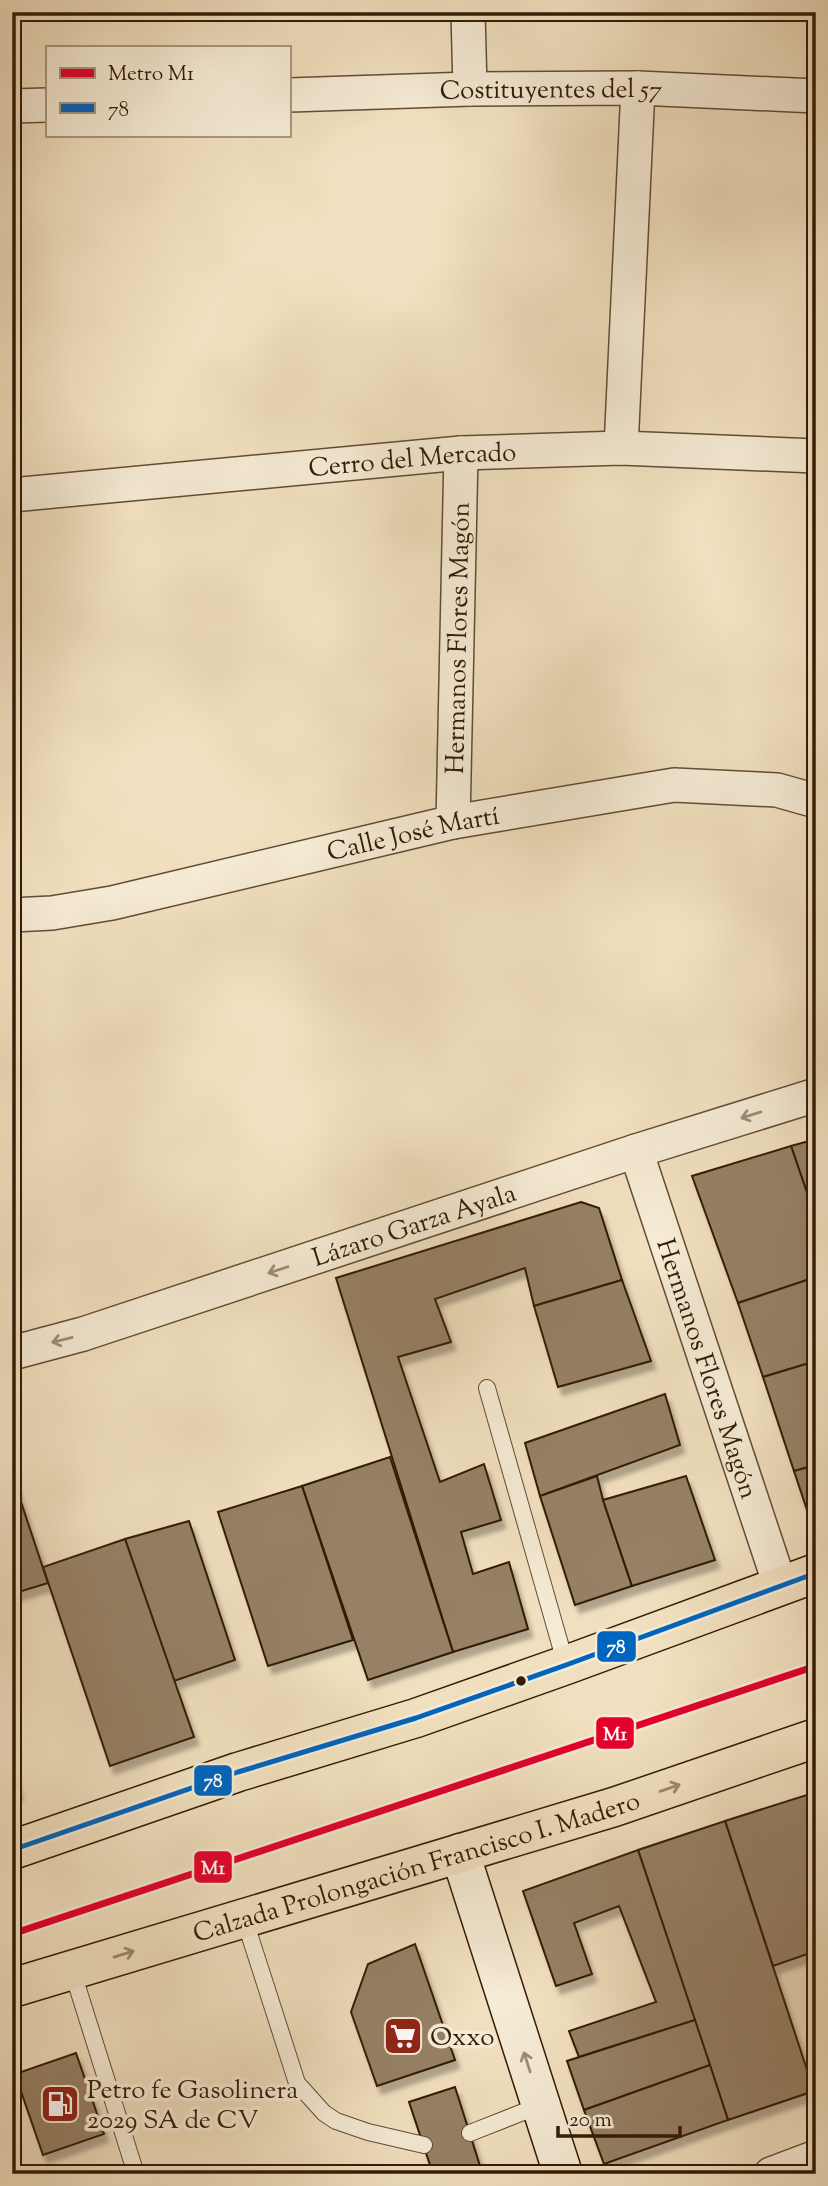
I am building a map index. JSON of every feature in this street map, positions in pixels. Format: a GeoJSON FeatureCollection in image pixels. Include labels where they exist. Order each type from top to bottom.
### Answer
{"type":"FeatureCollection","features":[{"type":"Feature","properties":{"kind":"main road"},"geometry":{"type":"LineString","coordinates":[[12,1850],[237,1772],[416,1718],[816,1573]]}},
{"type":"Feature","properties":{"kind":"main road","name":"Calzada Prolongación Francisco I. Madero"},"geometry":{"type":"LineString","coordinates":[[12,1988],[614,1807],[816,1738]]}},
{"type":"Feature","properties":{"kind":"street"},"geometry":{"type":"LineString","coordinates":[[468,12],[470,89]]}},
{"type":"Feature","properties":{"kind":"street"},"geometry":{"type":"LineString","coordinates":[[621,448],[638,88]]}},
{"type":"Feature","properties":{"kind":"street","name":"Costituyentes del 57"},"geometry":{"type":"LineString","coordinates":[[290,96],[470,89],[638,88],[816,96]]}},
{"type":"Feature","properties":{"kind":"street"},"geometry":{"type":"LineString","coordinates":[[12,106],[46,104]]}},
{"type":"Feature","properties":{"kind":"street","name":"Cerro del Mercado"},"geometry":{"type":"LineString","coordinates":[[12,495],[461,453],[621,448],[816,456]]}},
{"type":"Feature","properties":{"kind":"street","name":"Hermanos Flores Magón"},"geometry":{"type":"LineString","coordinates":[[453,822],[461,453]]}},
{"type":"Feature","properties":{"kind":"street","name":"Calle José Martí"},"geometry":{"type":"LineString","coordinates":[[12,915],[52,914],[112,903],[453,822],[674,785],[776,790],[816,802]]}},
{"type":"Feature","properties":{"kind":"street","name":"Lázaro Garza Ayala"},"geometry":{"type":"LineString","coordinates":[[12,1353],[83,1334],[636,1151],[816,1095]]}},
{"type":"Feature","properties":{"kind":"street","name":"Hermanos Flores Magón"},"geometry":{"type":"LineString","coordinates":[[636,1151],[780,1585]]}},
{"type":"Feature","properties":{"kind":"street"},"geometry":{"type":"LineString","coordinates":[[460,1853],[563,2174]]}},
{"type":"Feature","properties":{"kind":"street"},"geometry":{"type":"LineString","coordinates":[[771,2174],[816,2157]]}},
{"type":"Feature","properties":{"kind":"lane"},"geometry":{"type":"LineString","coordinates":[[488,1388],[566,1665]]}},
{"type":"Feature","properties":{"kind":"lane"},"geometry":{"type":"LineString","coordinates":[[244,1918],[297,2083],[324,2113],[337,2121],[424,2145]]}},
{"type":"Feature","properties":{"kind":"lane"},"geometry":{"type":"LineString","coordinates":[[72,1970],[136,2174]]}},
{"type":"Feature","properties":{"kind":"lane"},"geometry":{"type":"LineString","coordinates":[[470,2133],[541,2105]]}},
{"type":"Feature","properties":{"kind":"building"},"geometry":{"type":"Polygon","coordinates":[[[816,1139],[816,1219],[791,1146],[816,1139]]]}},
{"type":"Feature","properties":{"kind":"building"},"geometry":{"type":"Polygon","coordinates":[[[791,1146],[816,1219],[816,1277],[738,1303],[692,1176],[791,1146]]]}},
{"type":"Feature","properties":{"kind":"building"},"geometry":{"type":"Polygon","coordinates":[[[581,1202],[599,1208],[622,1280],[534,1306],[525,1268],[435,1299],[451,1342],[398,1357],[440,1482],[484,1464],[501,1520],[461,1532],[473,1574],[509,1562],[528,1629],[453,1652],[336,1278],[581,1202]]]}},
{"type":"Feature","properties":{"kind":"building"},"geometry":{"type":"Polygon","coordinates":[[[816,1277],[816,1361],[763,1377],[738,1303],[816,1277]]]}},
{"type":"Feature","properties":{"kind":"building"},"geometry":{"type":"Polygon","coordinates":[[[622,1280],[651,1361],[558,1387],[534,1306],[622,1280]]]}},
{"type":"Feature","properties":{"kind":"building"},"geometry":{"type":"Polygon","coordinates":[[[816,1361],[816,1465],[794,1471],[763,1377],[816,1361]]]}},
{"type":"Feature","properties":{"kind":"building"},"geometry":{"type":"Polygon","coordinates":[[[665,1394],[680,1445],[540,1496],[525,1443],[665,1394]]]}},
{"type":"Feature","properties":{"kind":"building"},"geometry":{"type":"Polygon","coordinates":[[[390,1457],[453,1652],[368,1680],[302,1486],[390,1457]]]}},
{"type":"Feature","properties":{"kind":"building"},"geometry":{"type":"Polygon","coordinates":[[[816,1465],[816,1534],[815,1534],[794,1471],[816,1465]]]}},
{"type":"Feature","properties":{"kind":"building"},"geometry":{"type":"Polygon","coordinates":[[[12,1475],[48,1583],[12,1594],[12,1475]]]}},
{"type":"Feature","properties":{"kind":"building"},"geometry":{"type":"Polygon","coordinates":[[[597,1476],[632,1586],[575,1605],[540,1496],[597,1476]]]}},
{"type":"Feature","properties":{"kind":"building"},"geometry":{"type":"Polygon","coordinates":[[[686,1476],[715,1560],[632,1586],[603,1500],[686,1476]]]}},
{"type":"Feature","properties":{"kind":"building"},"geometry":{"type":"Polygon","coordinates":[[[302,1486],[353,1640],[268,1666],[218,1512],[302,1486]]]}},
{"type":"Feature","properties":{"kind":"building"},"geometry":{"type":"Polygon","coordinates":[[[189,1521],[235,1660],[174,1681],[125,1539],[189,1521]]]}},
{"type":"Feature","properties":{"kind":"building"},"geometry":{"type":"Polygon","coordinates":[[[125,1539],[194,1737],[110,1766],[43,1567],[125,1539]]]}},
{"type":"Feature","properties":{"kind":"building"},"geometry":{"type":"Polygon","coordinates":[[[12,1770],[18,1792],[12,1794],[12,1770]]]}},
{"type":"Feature","properties":{"kind":"building"},"geometry":{"type":"Polygon","coordinates":[[[816,1792],[816,1951],[773,1966],[725,1821],[816,1792]]]}},
{"type":"Feature","properties":{"kind":"building"},"geometry":{"type":"Polygon","coordinates":[[[725,1821],[814,2091],[728,2120],[638,1850],[725,1821]]]}},
{"type":"Feature","properties":{"kind":"building"},"geometry":{"type":"Polygon","coordinates":[[[638,1850],[695,2020],[579,2057],[569,2031],[656,2002],[619,1906],[574,1923],[592,1974],[556,1986],[523,1891],[638,1850]]]}},
{"type":"Feature","properties":{"kind":"building","name":"Oxxo"},"geometry":{"type":"Polygon","coordinates":[[[415,1944],[455,2060],[377,2086],[351,2012],[368,1964],[415,1944]]]}},
{"type":"Feature","properties":{"kind":"building"},"geometry":{"type":"Polygon","coordinates":[[[695,2020],[710,2065],[584,2110],[567,2061],[695,2020]]]}},
{"type":"Feature","properties":{"kind":"building","name":"Petro fe Gasolinera 2029 SA de CV"},"geometry":{"type":"Polygon","coordinates":[[[76,2053],[104,2134],[43,2155],[15,2074],[76,2053]]]}},
{"type":"Feature","properties":{"kind":"building"},"geometry":{"type":"Polygon","coordinates":[[[710,2065],[728,2120],[604,2164],[584,2110],[710,2065]]]}},
{"type":"Feature","properties":{"kind":"building"},"geometry":{"type":"Polygon","coordinates":[[[455,2087],[481,2169],[462,2174],[433,2174],[409,2102],[455,2087]]]}},
{"type":"Feature","properties":{"kind":"metro line","name":"M1"},"geometry":{"type":"LineString","coordinates":[[12,1934],[816,1666]]}},
{"type":"Feature","properties":{"kind":"transit line","name":"78"},"geometry":{"type":"LineString","coordinates":[[12,1850],[238,1772],[416,1718],[816,1573]]}},
{"type":"Feature","properties":{"kind":"place","name":"Oxxo"},"geometry":{"type":"Point","coordinates":[403,2036]}},
{"type":"Feature","properties":{"kind":"place","name":"Petro fe Gasolinera 2029 SA de CV"},"geometry":{"type":"Point","coordinates":[60,2104]}}]}
